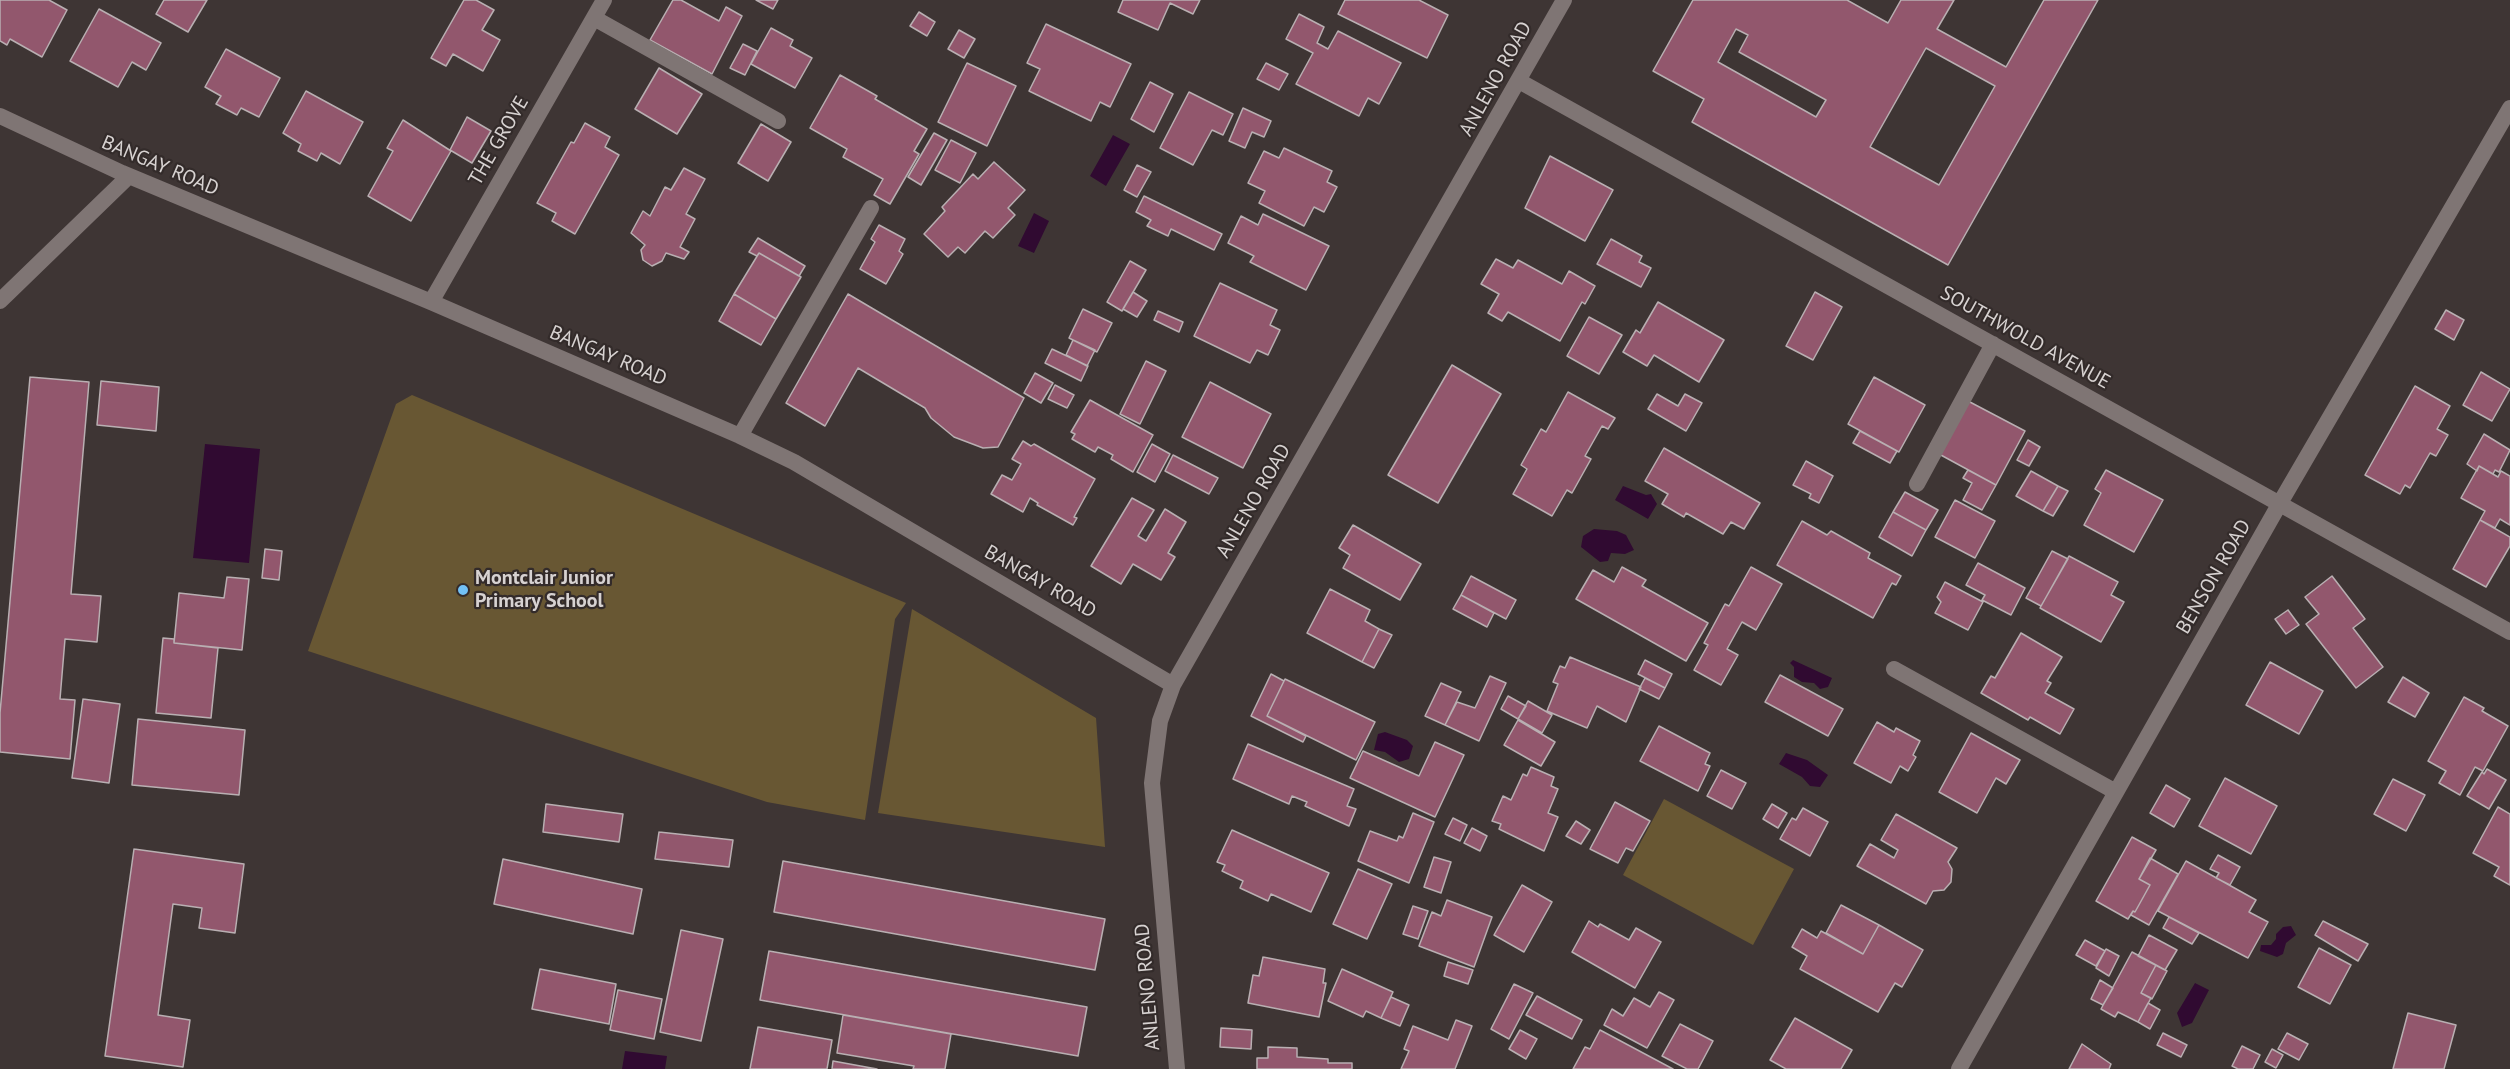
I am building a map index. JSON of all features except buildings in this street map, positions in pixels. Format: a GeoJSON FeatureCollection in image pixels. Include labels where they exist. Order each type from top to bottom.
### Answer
{"type":"FeatureCollection","features":[{"type":"Feature","properties":{"kind":"street","name":"THE GROVE"},"geometry":{"type":"LineString","coordinates":[[431,302],[604,0]]}},
{"type":"Feature","properties":{"kind":"street","name":"ANLENO ROAD"},"geometry":{"type":"LineString","coordinates":[[1177,1069],[1152,783],[1160,721],[1173,685],[1564,0]]}},
{"type":"Feature","properties":{"kind":"street"},"geometry":{"type":"LineString","coordinates":[[594,18],[778,121]]}},
{"type":"Feature","properties":{"kind":"street","name":"SOUTHWOLD AVENUE"},"geometry":{"type":"LineString","coordinates":[[1519,81],[2510,632]]}},
{"type":"Feature","properties":{"kind":"street","name":"BENSON ROAD"},"geometry":{"type":"LineString","coordinates":[[1959,1069],[2280,503],[2510,108]]}},
{"type":"Feature","properties":{"kind":"street","name":"BANGAY ROAD"},"geometry":{"type":"LineString","coordinates":[[0,116],[129,176],[431,302],[740,436],[794,462],[1173,685]]}},
{"type":"Feature","properties":{"kind":"street"},"geometry":{"type":"LineString","coordinates":[[0,301],[129,176]]}},
{"type":"Feature","properties":{"kind":"street"},"geometry":{"type":"LineString","coordinates":[[740,436],[871,208]]}},
{"type":"Feature","properties":{"kind":"street"},"geometry":{"type":"LineString","coordinates":[[1917,484],[1993,344]]}},
{"type":"Feature","properties":{"kind":"street"},"geometry":{"type":"LineString","coordinates":[[1894,669],[2116,792]]}},
{"type":"Feature","properties":{"kind":"shaded area"},"geometry":{"type":"Polygon","coordinates":[[[1113,135],[1130,144],[1106,186],[1090,176],[1113,135]]]}},
{"type":"Feature","properties":{"kind":"shaded area"},"geometry":{"type":"Polygon","coordinates":[[[1034,213],[1049,221],[1034,253],[1018,246],[1034,213]]]}},
{"type":"Feature","properties":{"kind":"shaded area"},"geometry":{"type":"Polygon","coordinates":[[[412,395],[906,603],[895,619],[865,820],[767,802],[308,651],[396,404],[412,395]]]}},
{"type":"Feature","properties":{"kind":"shaded area"},"geometry":{"type":"Polygon","coordinates":[[[205,444],[260,449],[249,563],[193,558],[205,444]]]}},
{"type":"Feature","properties":{"kind":"shaded area"},"geometry":{"type":"Polygon","coordinates":[[[1623,486],[1646,495],[1651,494],[1657,504],[1648,519],[1615,500],[1623,486]]]}},
{"type":"Feature","properties":{"kind":"shaded area"},"geometry":{"type":"Polygon","coordinates":[[[1594,529],[1617,531],[1626,535],[1634,550],[1625,554],[1611,553],[1608,561],[1600,562],[1581,547],[1583,536],[1594,529]]]}},
{"type":"Feature","properties":{"kind":"shaded area"},"geometry":{"type":"Polygon","coordinates":[[[912,609],[1096,718],[1105,847],[878,813],[912,609]]]}},
{"type":"Feature","properties":{"kind":"shaded area"},"geometry":{"type":"Polygon","coordinates":[[[1793,660],[1832,678],[1828,687],[1820,689],[1814,683],[1802,682],[1794,677],[1794,667],[1790,663],[1793,660]]]}},
{"type":"Feature","properties":{"kind":"shaded area"},"geometry":{"type":"Polygon","coordinates":[[[1385,732],[1407,740],[1413,746],[1409,759],[1399,762],[1385,752],[1374,750],[1378,734],[1385,732]]]}},
{"type":"Feature","properties":{"kind":"shaded area"},"geometry":{"type":"Polygon","coordinates":[[[1786,753],[1807,760],[1828,775],[1820,787],[1810,786],[1802,777],[1779,764],[1786,753]]]}},
{"type":"Feature","properties":{"kind":"shaded area"},"geometry":{"type":"Polygon","coordinates":[[[1664,799],[1794,869],[1753,945],[1623,875],[1664,799]]]}},
{"type":"Feature","properties":{"kind":"shaded area"},"geometry":{"type":"Polygon","coordinates":[[[2291,926],[2296,935],[2286,943],[2283,954],[2277,957],[2260,951],[2261,945],[2271,945],[2276,939],[2276,934],[2283,927],[2291,926]]]}},
{"type":"Feature","properties":{"kind":"shaded area"},"geometry":{"type":"Polygon","coordinates":[[[2195,983],[2209,990],[2192,1023],[2182,1027],[2177,1013],[2195,983]]]}},
{"type":"Feature","properties":{"kind":"shaded area"},"geometry":{"type":"Polygon","coordinates":[[[625,1051],[667,1056],[665,1069],[622,1069],[625,1051]]]}},
{"type":"Feature","properties":{"kind":"place","name":"Montclair Junior Primary School"},"geometry":{"type":"Point","coordinates":[463,590]}}]}
